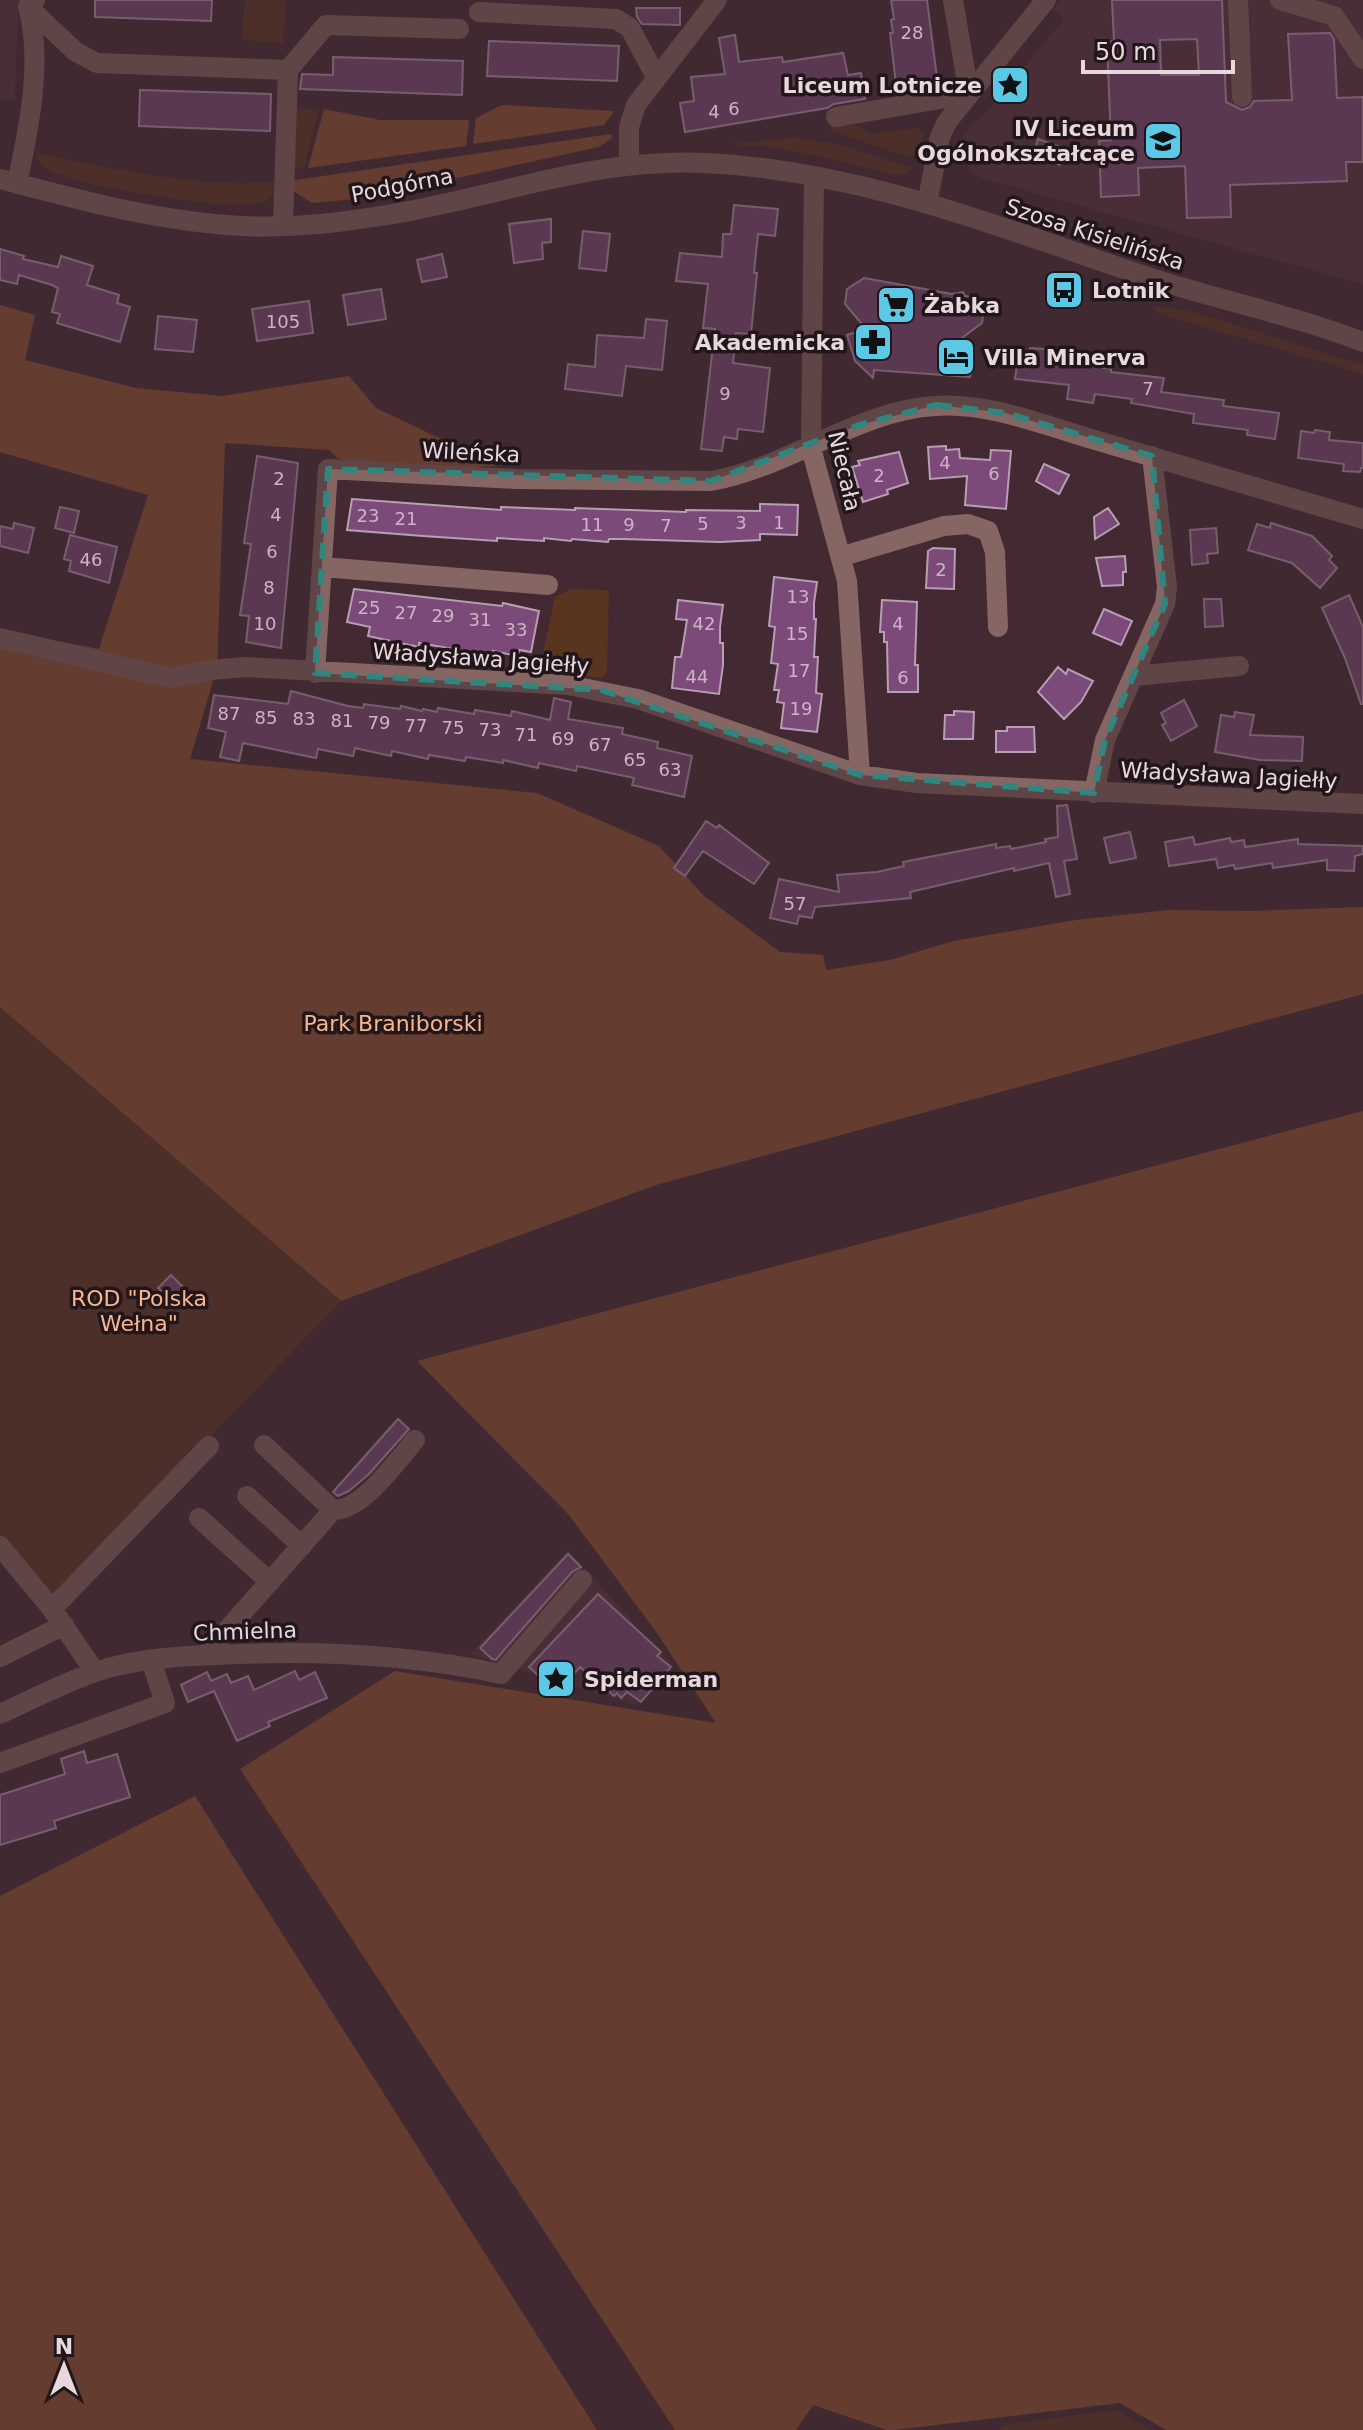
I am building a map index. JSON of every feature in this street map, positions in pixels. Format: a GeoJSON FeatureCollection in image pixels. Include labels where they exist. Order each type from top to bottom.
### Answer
{"type":"FeatureCollection","features":[{"type":"Feature","properties":{"kind":"street"},"geometry":{"type":"LineString","coordinates":[[629,166],[629,127],[636,105],[717,0]]}},
{"type":"Feature","properties":{"kind":"street"},"geometry":{"type":"LineString","coordinates":[[953,0],[969,94]]}},
{"type":"Feature","properties":{"kind":"street"},"geometry":{"type":"LineString","coordinates":[[927,204],[940,137],[947,122],[1046,0]]}},
{"type":"Feature","properties":{"kind":"street"},"geometry":{"type":"LineString","coordinates":[[1238,0],[1242,97]]}},
{"type":"Feature","properties":{"kind":"street"},"geometry":{"type":"LineString","coordinates":[[1280,0],[1334,16],[1363,59]]}},
{"type":"Feature","properties":{"kind":"street"},"geometry":{"type":"LineString","coordinates":[[30,3],[76,52],[97,63],[288,70]]}},
{"type":"Feature","properties":{"kind":"street"},"geometry":{"type":"LineString","coordinates":[[9,181],[32,88],[34,46],[30,3]]}},
{"type":"Feature","properties":{"kind":"street"},"geometry":{"type":"LineString","coordinates":[[479,12],[616,19],[630,28],[656,77]]}},
{"type":"Feature","properties":{"kind":"street"},"geometry":{"type":"LineString","coordinates":[[283,225],[288,70],[326,25],[459,29]]}},
{"type":"Feature","properties":{"kind":"street"},"geometry":{"type":"LineString","coordinates":[[836,117],[969,94]]}},
{"type":"Feature","properties":{"kind":"street","name":"Podgórna"},"geometry":{"type":"LineString","coordinates":[[9,181],[117,208],[230,226],[375,217],[546,178],[629,166],[708,163],[814,177]]}},
{"type":"Feature","properties":{"kind":"street","name":"Szosa Kisielińska"},"geometry":{"type":"LineString","coordinates":[[814,177],[867,187],[927,204],[1179,287],[1362,341]]}},
{"type":"Feature","properties":{"kind":"street","name":"Niecała"},"geometry":{"type":"LineString","coordinates":[[814,177],[811,448],[843,556],[847,581],[860,775]]}},
{"type":"Feature","properties":{"kind":"street"},"geometry":{"type":"LineString","coordinates":[[811,448],[859,425],[905,410],[936,405],[1005,413],[1363,519]]}},
{"type":"Feature","properties":{"kind":"street","name":"Wileńska"},"geometry":{"type":"LineString","coordinates":[[315,673],[328,469],[516,479],[711,481],[730,478],[811,448]]}},
{"type":"Feature","properties":{"kind":"street","name":"Władysława Jagiełły"},"geometry":{"type":"LineString","coordinates":[[1094,793],[1105,740],[1165,604],[1167,587],[1152,456]]}},
{"type":"Feature","properties":{"kind":"street"},"geometry":{"type":"LineString","coordinates":[[843,556],[944,526],[968,524],[988,531],[995,552],[998,627]]}},
{"type":"Feature","properties":{"kind":"street"},"geometry":{"type":"LineString","coordinates":[[322,567],[548,585]]}},
{"type":"Feature","properties":{"kind":"street","name":"Władysława Jagiełły"},"geometry":{"type":"LineString","coordinates":[[0,638],[170,678],[245,667],[568,685],[601,690],[638,699],[860,775],[917,783],[1362,805]]}},
{"type":"Feature","properties":{"kind":"street"},"geometry":{"type":"LineString","coordinates":[[1133,676],[1239,666]]}},
{"type":"Feature","properties":{"kind":"street"},"geometry":{"type":"LineString","coordinates":[[264,1445],[333,1510],[344,1510],[363,1498],[415,1440]]}},
{"type":"Feature","properties":{"kind":"street"},"geometry":{"type":"LineString","coordinates":[[0,1657],[58,1617],[209,1446]]}},
{"type":"Feature","properties":{"kind":"street"},"geometry":{"type":"LineString","coordinates":[[247,1496],[302,1546]]}},
{"type":"Feature","properties":{"kind":"street"},"geometry":{"type":"LineString","coordinates":[[205,1655],[333,1510]]}},
{"type":"Feature","properties":{"kind":"street"},"geometry":{"type":"LineString","coordinates":[[199,1518],[270,1582]]}},
{"type":"Feature","properties":{"kind":"street"},"geometry":{"type":"LineString","coordinates":[[0,1546],[58,1617],[95,1672]]}},
{"type":"Feature","properties":{"kind":"street","name":"Chmielna"},"geometry":{"type":"LineString","coordinates":[[0,1714],[95,1672],[151,1660],[205,1655],[280,1651],[383,1657],[501,1674],[582,1580]]}},
{"type":"Feature","properties":{"kind":"street"},"geometry":{"type":"LineString","coordinates":[[0,1763],[165,1703],[151,1660]]}},
{"type":"Feature","properties":{"kind":"highlighted area"},"geometry":{"type":"Polygon","coordinates":[[[936,405],[1005,413],[1152,456],[1165,604],[1105,740],[1094,793],[860,775],[601,690],[315,673],[328,469],[711,481],[859,425],[936,405]]]}},
{"type":"Feature","properties":{"kind":"shaded area"},"geometry":{"type":"Polygon","coordinates":[[[0,0],[18,0],[15,101],[0,100],[0,0]]]}},
{"type":"Feature","properties":{"kind":"shaded area","name":"IV Liceum Ogólnokształcące"},"geometry":{"type":"Polygon","coordinates":[[[1061,0],[1363,0],[1363,284],[981,178],[971,172],[961,146],[964,136],[1064,19],[1053,10],[1061,0]]]}},
{"type":"Feature","properties":{"kind":"shaded area"},"geometry":{"type":"Polygon","coordinates":[[[568,1550],[673,1666],[637,1705],[470,1654],[568,1550]]]}},
{"type":"Feature","properties":{"kind":"green space"},"geometry":{"type":"Polygon","coordinates":[[[245,0],[286,0],[283,43],[242,40],[245,0]]]}},
{"type":"Feature","properties":{"kind":"green space"},"geometry":{"type":"Polygon","coordinates":[[[502,105],[614,111],[604,125],[473,144],[476,118],[502,105]]]}},
{"type":"Feature","properties":{"kind":"green space"},"geometry":{"type":"Polygon","coordinates":[[[293,109],[319,109],[304,168],[289,170],[293,109]]]}},
{"type":"Feature","properties":{"kind":"green space"},"geometry":{"type":"Polygon","coordinates":[[[324,109],[380,120],[469,120],[466,146],[308,168],[324,109]]]}},
{"type":"Feature","properties":{"kind":"green space"},"geometry":{"type":"Polygon","coordinates":[[[850,122],[870,134],[918,128],[924,133],[917,156],[902,155],[831,131],[830,125],[850,122]]]}},
{"type":"Feature","properties":{"kind":"green space"},"geometry":{"type":"Polygon","coordinates":[[[611,134],[612,138],[599,147],[365,198],[312,203],[290,189],[289,181],[611,134]]]}},
{"type":"Feature","properties":{"kind":"green space"},"geometry":{"type":"Polygon","coordinates":[[[796,138],[836,144],[914,168],[906,174],[896,175],[809,154],[728,144],[796,138]]]}},
{"type":"Feature","properties":{"kind":"green space"},"geometry":{"type":"Polygon","coordinates":[[[36,153],[156,176],[216,182],[277,182],[277,186],[270,198],[259,203],[242,205],[187,200],[122,190],[67,177],[46,168],[36,153]]]}},
{"type":"Feature","properties":{"kind":"green space","name":"Park Braniborski"},"geometry":{"type":"Polygon","coordinates":[[[0,305],[35,315],[25,360],[136,388],[222,396],[349,376],[376,408],[498,466],[371,471],[337,458],[330,450],[225,443],[217,668],[190,759],[537,793],[659,846],[704,896],[780,952],[823,955],[826,970],[890,960],[953,941],[1076,920],[1168,910],[1363,907],[1363,994],[656,1185],[341,1301],[0,1007],[0,630],[99,649],[148,495],[0,452],[0,305]]]}},
{"type":"Feature","properties":{"kind":"green space"},"geometry":{"type":"Polygon","coordinates":[[[1154,306],[1194,312],[1363,365],[1363,374],[1167,316],[1157,312],[1154,306]]]}},
{"type":"Feature","properties":{"kind":"green space"},"geometry":{"type":"Polygon","coordinates":[[[571,589],[609,590],[607,672],[602,678],[539,672],[555,597],[571,589]]]}},
{"type":"Feature","properties":{"kind":"green space","name":"ROD \"Polska Wełna\""},"geometry":{"type":"Polygon","coordinates":[[[0,1007],[341,1301],[204,1443],[184,1455],[184,1465],[55,1598],[0,1535],[0,1007]]]}},
{"type":"Feature","properties":{"kind":"green space"},"geometry":{"type":"Polygon","coordinates":[[[1363,1111],[1363,2430],[1166,2430],[1120,2403],[894,2430],[813,2405],[796,2430],[675,2430],[240,1769],[395,1671],[716,1723],[657,1633],[569,1515],[417,1361],[1363,1111]]]}},
{"type":"Feature","properties":{"kind":"green space"},"geometry":{"type":"Polygon","coordinates":[[[195,1796],[597,2430],[0,2430],[0,1896],[195,1796]]]}},
{"type":"Feature","properties":{"kind":"green space"},"geometry":{"type":"Polygon","coordinates":[[[1117,2410],[1151,2430],[999,2430],[1003,2425],[1117,2410]]]}},
{"type":"Feature","properties":{"kind":"building"},"geometry":{"type":"Polygon","coordinates":[[[95,0],[212,0],[211,21],[95,17],[95,0]]]}},
{"type":"Feature","properties":{"kind":"building"},"geometry":{"type":"Polygon","coordinates":[[[891,0],[927,0],[937,78],[896,84],[890,33],[893,33],[891,20],[894,19],[891,0]]]}},
{"type":"Feature","properties":{"kind":"building"},"geometry":{"type":"Polygon","coordinates":[[[1112,0],[1222,0],[1226,102],[1242,110],[1254,101],[1292,100],[1288,34],[1330,33],[1334,39],[1337,98],[1363,97],[1363,162],[1346,162],[1347,181],[1230,185],[1231,217],[1187,218],[1185,166],[1138,168],[1139,195],[1101,197],[1099,141],[1111,140],[1107,42],[1114,41],[1112,0]],[[1197,39],[1160,40],[1161,75],[1199,75],[1197,39]]]}},
{"type":"Feature","properties":{"kind":"building"},"geometry":{"type":"Polygon","coordinates":[[[636,8],[680,8],[680,25],[642,24],[636,8]]]}},
{"type":"Feature","properties":{"kind":"building"},"geometry":{"type":"Polygon","coordinates":[[[735,35],[739,62],[782,57],[783,62],[843,53],[848,75],[861,73],[865,99],[685,132],[680,103],[694,101],[691,77],[725,74],[719,38],[735,35]]]}},
{"type":"Feature","properties":{"kind":"building"},"geometry":{"type":"Polygon","coordinates":[[[489,41],[619,46],[617,81],[487,76],[489,41]]]}},
{"type":"Feature","properties":{"kind":"building"},"geometry":{"type":"Polygon","coordinates":[[[333,57],[463,61],[462,95],[300,89],[302,74],[333,75],[333,57]]]}},
{"type":"Feature","properties":{"kind":"building"},"geometry":{"type":"Polygon","coordinates":[[[140,90],[271,94],[270,131],[139,126],[140,90]]]}},
{"type":"Feature","properties":{"kind":"building"},"geometry":{"type":"Polygon","coordinates":[[[1038,139],[1066,149],[1060,165],[1033,155],[1038,139]]]}},
{"type":"Feature","properties":{"kind":"building"},"geometry":{"type":"Polygon","coordinates":[[[734,205],[778,209],[775,236],[758,234],[751,334],[736,333],[733,363],[770,368],[763,432],[738,429],[737,439],[724,437],[722,451],[701,449],[715,329],[703,328],[708,284],[676,281],[680,253],[722,257],[723,234],[731,234],[734,205]]]}},
{"type":"Feature","properties":{"kind":"building"},"geometry":{"type":"Polygon","coordinates":[[[551,219],[551,242],[542,243],[543,259],[514,263],[509,224],[551,219]]]}},
{"type":"Feature","properties":{"kind":"building"},"geometry":{"type":"Polygon","coordinates":[[[583,231],[610,234],[606,271],[579,268],[583,231]]]}},
{"type":"Feature","properties":{"kind":"building"},"geometry":{"type":"Polygon","coordinates":[[[0,249],[24,256],[23,259],[58,267],[61,256],[93,266],[87,285],[119,295],[117,303],[130,307],[120,342],[57,323],[60,314],[52,312],[58,288],[19,275],[17,284],[0,280],[0,249]]]}},
{"type":"Feature","properties":{"kind":"building"},"geometry":{"type":"Polygon","coordinates":[[[442,254],[447,277],[422,282],[417,260],[442,254]]]}},
{"type":"Feature","properties":{"kind":"building"},"geometry":{"type":"Polygon","coordinates":[[[864,278],[952,294],[963,292],[977,301],[985,301],[982,323],[962,338],[974,354],[970,377],[874,370],[873,378],[855,361],[847,335],[866,329],[845,304],[847,289],[864,278]]]}},
{"type":"Feature","properties":{"kind":"building"},"geometry":{"type":"Polygon","coordinates":[[[381,289],[386,319],[348,325],[343,295],[381,289]]]}},
{"type":"Feature","properties":{"kind":"building"},"geometry":{"type":"Polygon","coordinates":[[[309,301],[313,333],[257,341],[252,309],[309,301]]]}},
{"type":"Feature","properties":{"kind":"building"},"geometry":{"type":"Polygon","coordinates":[[[158,316],[197,320],[193,352],[155,349],[158,316]]]}},
{"type":"Feature","properties":{"kind":"building"},"geometry":{"type":"Polygon","coordinates":[[[646,319],[667,321],[662,370],[626,366],[622,396],[565,389],[568,364],[595,367],[597,335],[644,338],[646,319]]]}},
{"type":"Feature","properties":{"kind":"building"},"geometry":{"type":"Polygon","coordinates":[[[1030,348],[1057,350],[1056,358],[1098,363],[1098,367],[1111,369],[1111,372],[1164,378],[1161,392],[1224,400],[1223,406],[1279,413],[1275,439],[1247,435],[1248,430],[1193,423],[1194,414],[1131,403],[1132,399],[1095,394],[1093,403],[1067,399],[1069,385],[1015,379],[1019,350],[1029,351],[1030,348]]]}},
{"type":"Feature","properties":{"kind":"building"},"geometry":{"type":"Polygon","coordinates":[[[1315,430],[1330,432],[1329,440],[1363,443],[1363,468],[1360,472],[1343,471],[1344,464],[1298,458],[1301,431],[1314,433],[1315,430]]]}},
{"type":"Feature","properties":{"kind":"building"},"geometry":{"type":"Polygon","coordinates":[[[946,446],[946,450],[959,449],[960,458],[990,460],[991,450],[1011,451],[1006,509],[965,505],[967,476],[930,479],[928,447],[946,446]]]}},
{"type":"Feature","properties":{"kind":"building"},"geometry":{"type":"Polygon","coordinates":[[[899,452],[908,483],[863,502],[852,467],[860,465],[858,461],[899,452]]]}},
{"type":"Feature","properties":{"kind":"building"},"geometry":{"type":"Polygon","coordinates":[[[257,456],[298,463],[281,648],[246,642],[249,616],[240,615],[251,544],[244,543],[257,456]]]}},
{"type":"Feature","properties":{"kind":"building"},"geometry":{"type":"Polygon","coordinates":[[[1044,464],[1069,475],[1059,494],[1036,481],[1044,464]]]}},
{"type":"Feature","properties":{"kind":"building"},"geometry":{"type":"Polygon","coordinates":[[[352,499],[501,510],[501,507],[760,511],[760,504],[798,505],[797,535],[760,534],[760,540],[720,542],[609,539],[608,542],[544,538],[544,541],[497,538],[497,541],[347,530],[352,499]]]}},
{"type":"Feature","properties":{"kind":"building"},"geometry":{"type":"Polygon","coordinates":[[[60,507],[79,511],[74,533],[55,528],[60,507]]]}},
{"type":"Feature","properties":{"kind":"building"},"geometry":{"type":"Polygon","coordinates":[[[1108,508],[1119,524],[1095,539],[1094,517],[1108,508]]]}},
{"type":"Feature","properties":{"kind":"building"},"geometry":{"type":"Polygon","coordinates":[[[14,523],[34,528],[28,553],[0,546],[0,526],[13,529],[14,523]]]}},
{"type":"Feature","properties":{"kind":"building"},"geometry":{"type":"Polygon","coordinates":[[[1271,523],[1312,536],[1332,556],[1329,560],[1337,568],[1320,588],[1292,563],[1248,550],[1257,524],[1270,528],[1271,523]]]}},
{"type":"Feature","properties":{"kind":"building"},"geometry":{"type":"Polygon","coordinates":[[[1216,528],[1218,553],[1207,554],[1208,563],[1192,565],[1190,530],[1216,528]]]}},
{"type":"Feature","properties":{"kind":"building"},"geometry":{"type":"Polygon","coordinates":[[[70,535],[117,547],[109,583],[69,571],[71,561],[64,559],[70,535]]]}},
{"type":"Feature","properties":{"kind":"building"},"geometry":{"type":"Polygon","coordinates":[[[933,548],[955,549],[954,589],[926,588],[928,551],[933,548]]]}},
{"type":"Feature","properties":{"kind":"building"},"geometry":{"type":"Polygon","coordinates":[[[1125,556],[1123,585],[1102,586],[1096,558],[1125,556]]]}},
{"type":"Feature","properties":{"kind":"building"},"geometry":{"type":"Polygon","coordinates":[[[774,577],[817,582],[814,657],[818,657],[816,693],[822,694],[817,732],[781,728],[784,703],[777,702],[779,690],[774,690],[778,664],[771,663],[775,627],[769,626],[774,577]]]}},
{"type":"Feature","properties":{"kind":"building"},"geometry":{"type":"Polygon","coordinates":[[[354,589],[502,606],[503,603],[539,611],[531,652],[519,650],[518,656],[493,651],[493,656],[419,643],[419,647],[368,636],[370,627],[347,622],[354,589]]]}},
{"type":"Feature","properties":{"kind":"building"},"geometry":{"type":"Polygon","coordinates":[[[1349,595],[1363,627],[1363,704],[1322,608],[1349,595]]]}},
{"type":"Feature","properties":{"kind":"building"},"geometry":{"type":"Polygon","coordinates":[[[1204,599],[1221,599],[1223,626],[1205,627],[1204,599]]]}},
{"type":"Feature","properties":{"kind":"building"},"geometry":{"type":"Polygon","coordinates":[[[678,600],[723,605],[720,643],[723,643],[723,665],[719,694],[672,688],[675,657],[681,657],[687,620],[676,619],[678,600]]]}},
{"type":"Feature","properties":{"kind":"building"},"geometry":{"type":"Polygon","coordinates":[[[882,600],[917,602],[915,665],[918,665],[918,692],[888,692],[887,642],[884,642],[884,632],[880,632],[882,600]]]}},
{"type":"Feature","properties":{"kind":"building"},"geometry":{"type":"Polygon","coordinates":[[[1104,609],[1132,621],[1121,645],[1093,633],[1104,609]]]}},
{"type":"Feature","properties":{"kind":"building"},"geometry":{"type":"Polygon","coordinates":[[[1058,667],[1066,674],[1068,669],[1093,681],[1081,702],[1064,719],[1038,692],[1058,667]]]}},
{"type":"Feature","properties":{"kind":"building"},"geometry":{"type":"Polygon","coordinates":[[[291,691],[363,708],[364,704],[400,709],[401,706],[437,712],[438,708],[474,714],[475,710],[511,716],[512,711],[550,720],[554,698],[571,702],[568,719],[623,728],[622,734],[658,742],[657,748],[692,756],[684,797],[632,785],[634,778],[577,766],[576,771],[539,763],[538,768],[503,760],[503,763],[466,757],[465,761],[429,755],[428,759],[392,751],[391,756],[355,748],[353,756],[318,749],[316,758],[243,743],[239,761],[220,757],[226,732],[208,728],[214,695],[288,704],[291,691]]]}},
{"type":"Feature","properties":{"kind":"building"},"geometry":{"type":"Polygon","coordinates":[[[1184,700],[1197,726],[1171,741],[1162,725],[1166,723],[1161,713],[1184,700]]]}},
{"type":"Feature","properties":{"kind":"building"},"geometry":{"type":"Polygon","coordinates":[[[954,711],[974,712],[973,739],[944,739],[945,715],[954,715],[954,711]]]}},
{"type":"Feature","properties":{"kind":"building"},"geometry":{"type":"Polygon","coordinates":[[[1235,712],[1254,715],[1250,735],[1303,737],[1302,761],[1260,760],[1215,752],[1221,715],[1234,717],[1235,712]]]}},
{"type":"Feature","properties":{"kind":"building"},"geometry":{"type":"Polygon","coordinates":[[[1007,727],[1034,727],[1035,752],[996,752],[996,731],[1007,731],[1007,727]]]}},
{"type":"Feature","properties":{"kind":"building"},"geometry":{"type":"Polygon","coordinates":[[[1067,805],[1077,859],[1064,861],[1070,894],[1056,897],[1049,863],[910,892],[911,898],[815,907],[812,918],[799,916],[797,924],[770,918],[779,879],[839,892],[837,875],[877,872],[904,866],[903,862],[996,844],[996,848],[1010,846],[1011,849],[1046,842],[1045,839],[1058,837],[1057,806],[1067,805]]]}},
{"type":"Feature","properties":{"kind":"building"},"geometry":{"type":"Polygon","coordinates":[[[706,821],[717,828],[719,825],[769,863],[754,884],[703,851],[685,876],[674,868],[706,821]]]}},
{"type":"Feature","properties":{"kind":"building"},"geometry":{"type":"Polygon","coordinates":[[[1130,832],[1136,858],[1110,863],[1104,838],[1130,832]]]}},
{"type":"Feature","properties":{"kind":"building"},"geometry":{"type":"Polygon","coordinates":[[[1193,837],[1195,845],[1230,838],[1231,842],[1244,840],[1245,847],[1298,839],[1298,844],[1363,846],[1363,854],[1355,856],[1354,871],[1327,870],[1327,860],[1273,868],[1272,863],[1235,869],[1234,865],[1218,868],[1216,859],[1169,866],[1165,842],[1193,837]]]}},
{"type":"Feature","properties":{"kind":"building"},"geometry":{"type":"Polygon","coordinates":[[[171,1275],[185,1289],[173,1302],[158,1288],[171,1275]]]}},
{"type":"Feature","properties":{"kind":"building"},"geometry":{"type":"Polygon","coordinates":[[[398,1419],[409,1429],[369,1474],[349,1491],[338,1496],[333,1492],[398,1419]]]}},
{"type":"Feature","properties":{"kind":"building"},"geometry":{"type":"Polygon","coordinates":[[[568,1554],[581,1567],[572,1572],[496,1660],[492,1659],[480,1648],[568,1554]]]}},
{"type":"Feature","properties":{"kind":"building"},"geometry":{"type":"Polygon","coordinates":[[[598,1594],[661,1652],[657,1656],[671,1667],[641,1702],[627,1692],[621,1698],[617,1693],[614,1696],[580,1667],[563,1686],[549,1673],[543,1680],[529,1667],[598,1594]]]}},
{"type":"Feature","properties":{"kind":"building"},"geometry":{"type":"Polygon","coordinates":[[[295,1671],[299,1680],[315,1672],[327,1698],[268,1722],[270,1726],[237,1741],[214,1691],[188,1702],[181,1685],[207,1672],[211,1681],[227,1674],[231,1683],[248,1676],[254,1690],[295,1671]]]}},
{"type":"Feature","properties":{"kind":"building"},"geometry":{"type":"Polygon","coordinates":[[[84,1751],[87,1763],[117,1754],[130,1797],[54,1821],[56,1828],[0,1845],[0,1795],[65,1774],[61,1759],[84,1751]]]}},
{"type":"Feature","properties":{"kind":"place","name":"Liceum Lotnicze"},"geometry":{"type":"Point","coordinates":[1010,85]}},
{"type":"Feature","properties":{"kind":"place","name":"IV Liceum Ogólnokształcące"},"geometry":{"type":"Point","coordinates":[1163,141]}},
{"type":"Feature","properties":{"kind":"place","name":"Lotnik"},"geometry":{"type":"Point","coordinates":[1064,290]}},
{"type":"Feature","properties":{"kind":"place","name":"Żabka"},"geometry":{"type":"Point","coordinates":[896,305]}},
{"type":"Feature","properties":{"kind":"place","name":"Akademicka"},"geometry":{"type":"Point","coordinates":[873,342]}},
{"type":"Feature","properties":{"kind":"place","name":"Villa Minerva"},"geometry":{"type":"Point","coordinates":[956,357]}},
{"type":"Feature","properties":{"kind":"place","name":"Spiderman"},"geometry":{"type":"Point","coordinates":[556,1679]}}]}
